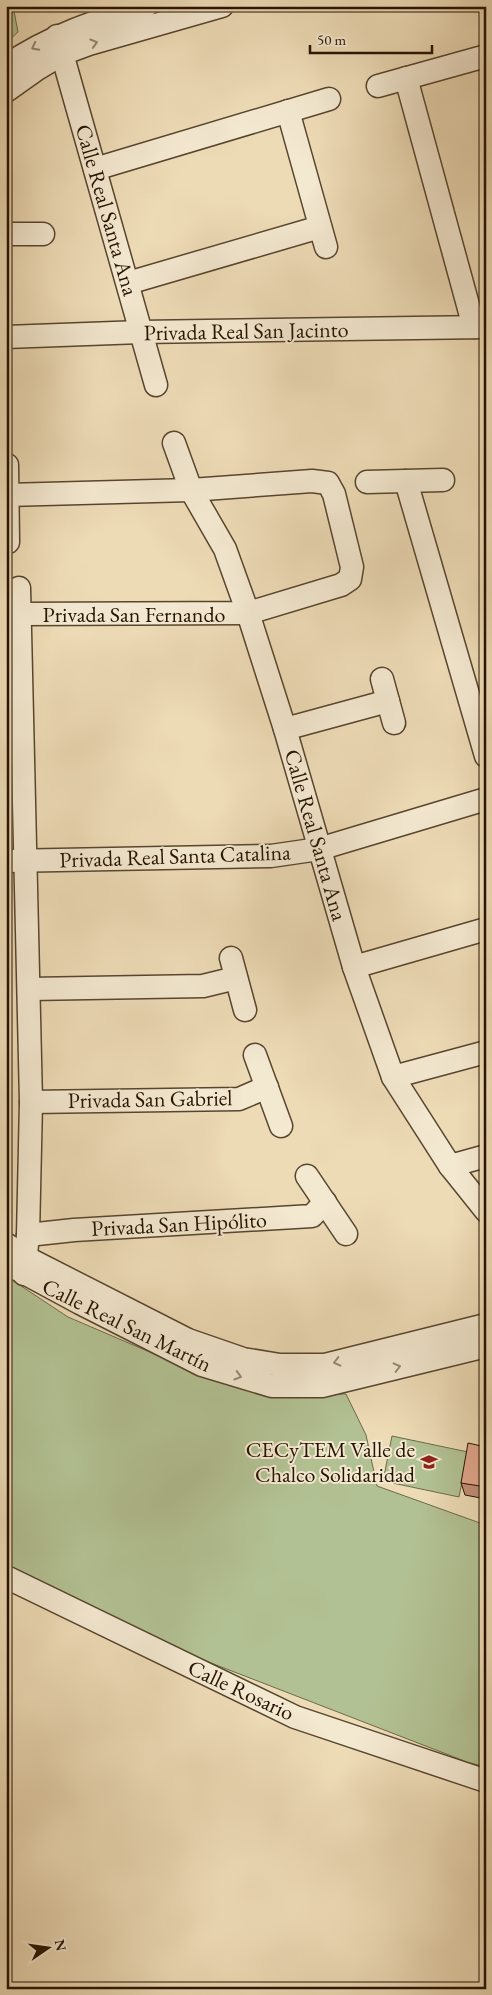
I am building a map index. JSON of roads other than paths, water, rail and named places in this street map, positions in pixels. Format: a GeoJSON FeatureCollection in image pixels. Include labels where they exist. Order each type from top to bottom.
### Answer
{"type":"FeatureCollection","features":[{"type":"Feature","properties":{"kind":"street"},"geometry":{"type":"LineString","coordinates":[[6,91],[37,69],[59,45],[93,22],[146,6]]}},
{"type":"Feature","properties":{"kind":"street"},"geometry":{"type":"LineString","coordinates":[[6,66],[26,52],[59,45],[89,44],[222,6]]}},
{"type":"Feature","properties":{"kind":"street","name":"Calle Real Santa Ana"},"geometry":{"type":"LineString","coordinates":[[59,45],[156,385]]}},
{"type":"Feature","properties":{"kind":"street"},"geometry":{"type":"LineString","coordinates":[[378,86],[486,56]]}},
{"type":"Feature","properties":{"kind":"street"},"geometry":{"type":"LineString","coordinates":[[406,78],[480,327]]}},
{"type":"Feature","properties":{"kind":"street"},"geometry":{"type":"LineString","coordinates":[[95,169],[329,99]]}},
{"type":"Feature","properties":{"kind":"street"},"geometry":{"type":"LineString","coordinates":[[128,283],[323,237],[288,111]]}},
{"type":"Feature","properties":{"kind":"street"},"geometry":{"type":"LineString","coordinates":[[6,234],[42,234]]}},
{"type":"Feature","properties":{"kind":"street","name":"Privada Real San Jacinto"},"geometry":{"type":"LineString","coordinates":[[6,337],[141,332],[480,327]]}},
{"type":"Feature","properties":{"kind":"street","name":"Calle Real Santa Ana"},"geometry":{"type":"LineString","coordinates":[[174,443],[191,490],[224,549],[248,613],[285,729],[354,967],[393,1077],[450,1166],[486,1211]]}},
{"type":"Feature","properties":{"kind":"street"},"geometry":{"type":"LineString","coordinates":[[7,465],[8,542]]}},
{"type":"Feature","properties":{"kind":"street"},"geometry":{"type":"LineString","coordinates":[[367,482],[443,480]]}},
{"type":"Feature","properties":{"kind":"street"},"geometry":{"type":"LineString","coordinates":[[406,481],[486,756]]}},
{"type":"Feature","properties":{"kind":"street","name":"Privada San Fernando"},"geometry":{"type":"LineString","coordinates":[[20,614],[248,613],[341,584],[350,579],[352,567],[334,494],[328,483],[312,482],[191,490]]}},
{"type":"Feature","properties":{"kind":"street"},"geometry":{"type":"LineString","coordinates":[[7,495],[191,490]]}},
{"type":"Feature","properties":{"kind":"street"},"geometry":{"type":"LineString","coordinates":[[18,588],[20,614],[16,860],[30,989],[32,1102],[21,1257]]}},
{"type":"Feature","properties":{"kind":"street"},"geometry":{"type":"LineString","coordinates":[[382,678],[394,723]]}},
{"type":"Feature","properties":{"kind":"street"},"geometry":{"type":"LineString","coordinates":[[285,729],[388,701]]}},
{"type":"Feature","properties":{"kind":"street","name":"Privada Real Santa Catalina"},"geometry":{"type":"LineString","coordinates":[[16,860],[271,856],[319,849],[486,799]]}},
{"type":"Feature","properties":{"kind":"street"},"geometry":{"type":"LineString","coordinates":[[354,967],[486,928]]}},
{"type":"Feature","properties":{"kind":"street"},"geometry":{"type":"LineString","coordinates":[[30,989],[203,986],[234,968],[245,1010]]}},
{"type":"Feature","properties":{"kind":"street"},"geometry":{"type":"LineString","coordinates":[[393,1077],[486,1052]]}},
{"type":"Feature","properties":{"kind":"street"},"geometry":{"type":"LineString","coordinates":[[255,1055],[280,1126]]}},
{"type":"Feature","properties":{"kind":"street","name":"Privada San Gabriel"},"geometry":{"type":"LineString","coordinates":[[32,1102],[239,1099],[267,1088]]}},
{"type":"Feature","properties":{"kind":"street"},"geometry":{"type":"LineString","coordinates":[[450,1166],[486,1156]]}},
{"type":"Feature","properties":{"kind":"street"},"geometry":{"type":"LineString","coordinates":[[307,1176],[346,1234]]}},
{"type":"Feature","properties":{"kind":"street","name":"Privada San Hipólito"},"geometry":{"type":"LineString","coordinates":[[21,1257],[74,1230],[312,1216],[325,1202]]}},
{"type":"Feature","properties":{"kind":"street","name":"Calle Real San Martín"},"geometry":{"type":"LineString","coordinates":[[6,1244],[21,1257],[202,1365],[272,1386],[322,1386],[486,1346]]}},
{"type":"Feature","properties":{"kind":"street","name":"Calle Real San Martín"},"geometry":{"type":"LineString","coordinates":[[21,1257],[188,1340],[243,1359],[280,1365],[325,1365],[486,1325]]}},
{"type":"Feature","properties":{"kind":"street","name":"Calle Rosario"},"geometry":{"type":"LineString","coordinates":[[6,1577],[295,1717],[486,1781]]}},
{"type":"Feature","properties":{"kind":"place","name":"CECyTEM Valle de Chalco Solidaridad"},"geometry":{"type":"Point","coordinates":[429,1462]}}]}
